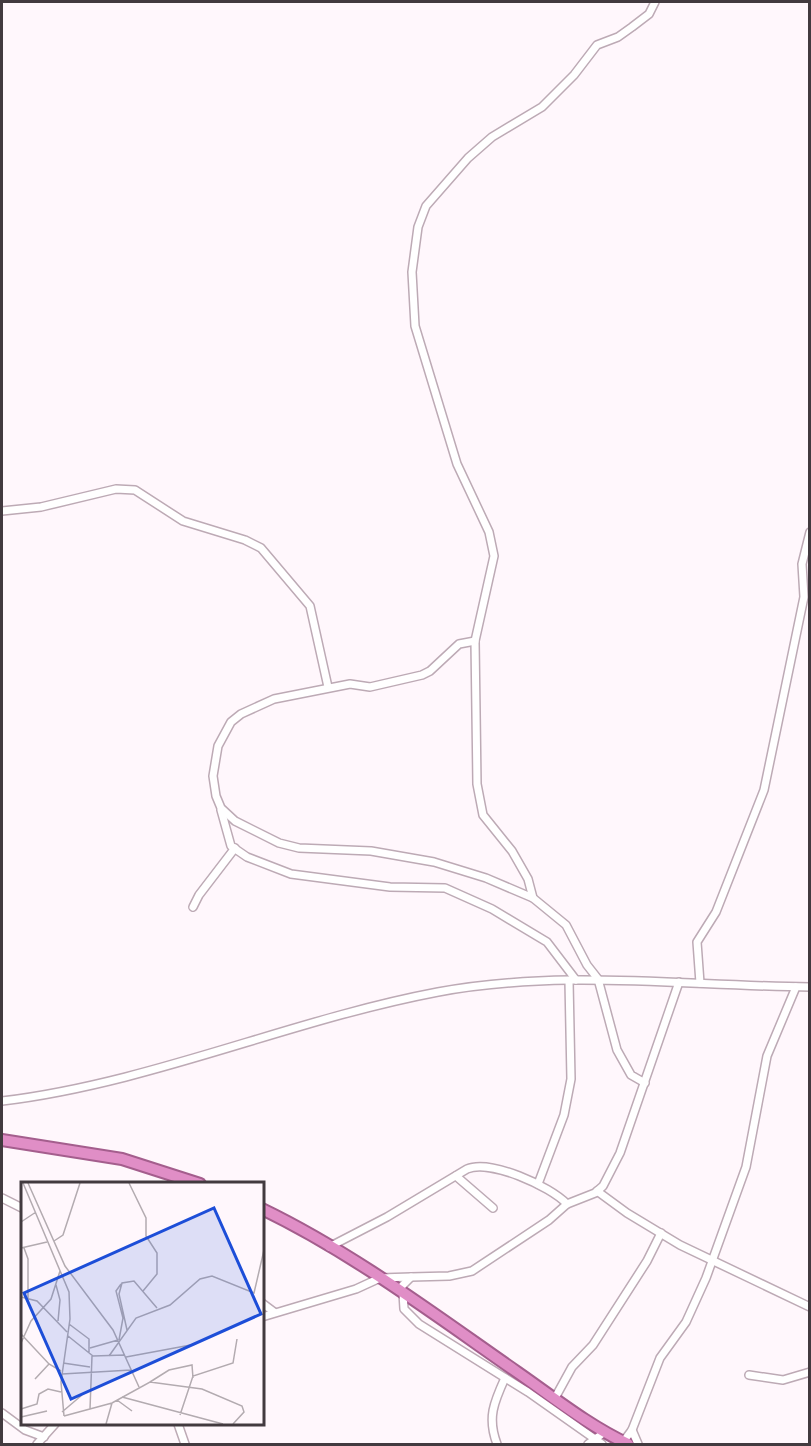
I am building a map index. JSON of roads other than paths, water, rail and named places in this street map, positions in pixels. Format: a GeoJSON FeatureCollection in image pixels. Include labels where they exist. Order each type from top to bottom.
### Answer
{"type":"FeatureCollection","features":[{"type":"Feature","properties":{"kind":"highway"},"geometry":{"type":"LineString","coordinates":[[2,1140],[122,1159],[194,1182]]}},
{"type":"Feature","properties":{"kind":"highway"},"geometry":{"type":"LineString","coordinates":[[264,1210],[381,1278],[605,1432],[626,1443]]}},
{"type":"Feature","properties":{"kind":"street"},"geometry":{"type":"LineString","coordinates":[[533,898],[528,879],[480,807],[477,784],[475,641],[495,556],[489,531],[456,464],[415,326],[412,272],[420,220],[426,206],[468,158],[492,137],[542,107],[574,75],[597,45],[618,37],[632,27],[649,14],[655,2]]}},
{"type":"Feature","properties":{"kind":"street"},"geometry":{"type":"LineString","coordinates":[[2,511],[41,507],[129,488],[191,525],[253,543],[310,606],[328,687]]}},
{"type":"Feature","properties":{"kind":"street"},"geometry":{"type":"LineString","coordinates":[[700,983],[697,942],[716,912],[764,789],[804,597],[802,564],[810,532]]}},
{"type":"Feature","properties":{"kind":"street"},"geometry":{"type":"LineString","coordinates":[[475,641],[459,644],[430,671],[422,675],[370,687],[350,684],[328,687],[262,702],[231,722],[214,759],[213,776],[231,846],[247,857],[291,874],[390,886],[445,888],[492,909],[547,942],[573,981],[572,1079],[564,1115],[537,1184]]}},
{"type":"Feature","properties":{"kind":"street"},"geometry":{"type":"LineString","coordinates":[[221,808],[246,828],[279,843],[299,848],[371,851],[434,862],[486,878],[533,898],[566,925],[587,965],[598,980],[617,1050],[631,1075],[645,1083]]}},
{"type":"Feature","properties":{"kind":"street"},"geometry":{"type":"LineString","coordinates":[[193,907],[199,895],[235,848]]}},
{"type":"Feature","properties":{"kind":"street"},"geometry":{"type":"LineString","coordinates":[[2,1101],[76,1089],[133,1075],[406,999],[493,984],[598,980],[810,987]]}},
{"type":"Feature","properties":{"kind":"street"},"geometry":{"type":"LineString","coordinates":[[264,1316],[328,1298],[381,1278],[449,1276],[472,1271],[549,1220],[567,1204],[597,1191],[620,1153],[679,982]]}},
{"type":"Feature","properties":{"kind":"street"},"geometry":{"type":"LineString","coordinates":[[626,1443],[660,1358],[686,1322],[747,1167],[767,1056],[796,987]]}},
{"type":"Feature","properties":{"kind":"street"},"geometry":{"type":"LineString","coordinates":[[329,1247],[479,1165],[550,1189],[567,1204]]}},
{"type":"Feature","properties":{"kind":"street"},"geometry":{"type":"LineString","coordinates":[[456,1176],[493,1208]]}},
{"type":"Feature","properties":{"kind":"street"},"geometry":{"type":"LineString","coordinates":[[597,1191],[661,1233],[711,1261],[810,1307]]}},
{"type":"Feature","properties":{"kind":"street"},"geometry":{"type":"LineString","coordinates":[[2,1198],[21,1208]]}},
{"type":"Feature","properties":{"kind":"street"},"geometry":{"type":"LineString","coordinates":[[555,1398],[572,1367],[594,1345],[647,1261],[661,1233]]}},
{"type":"Feature","properties":{"kind":"street"},"geometry":{"type":"LineString","coordinates":[[347,1239],[348,1258]]}},
{"type":"Feature","properties":{"kind":"street"},"geometry":{"type":"LineString","coordinates":[[411,1277],[401,1292],[404,1309],[410,1317],[505,1378],[590,1442],[602,1444]]}},
{"type":"Feature","properties":{"kind":"street"},"geometry":{"type":"LineString","coordinates":[[264,1304],[274,1312]]}},
{"type":"Feature","properties":{"kind":"street"},"geometry":{"type":"LineString","coordinates":[[749,1375],[783,1380],[810,1372]]}},
{"type":"Feature","properties":{"kind":"street"},"geometry":{"type":"LineString","coordinates":[[497,1444],[492,1432],[491,1408],[505,1378]]}},
{"type":"Feature","properties":{"kind":"street"},"geometry":{"type":"LineString","coordinates":[[2,1413],[25,1430],[44,1437]]}},
{"type":"Feature","properties":{"kind":"street"},"geometry":{"type":"LineString","coordinates":[[37,1444],[54,1425]]}},
{"type":"Feature","properties":{"kind":"street"},"geometry":{"type":"LineString","coordinates":[[178,1425],[185,1444]]}},
{"type":"Feature","properties":{"kind":"street"},"geometry":{"type":"LineString","coordinates":[[632,1430],[638,1444]]}},
{"type":"Feature","properties":{"kind":"street"},"geometry":{"type":"LineString","coordinates":[[590,1442],[605,1432]]}}]}
